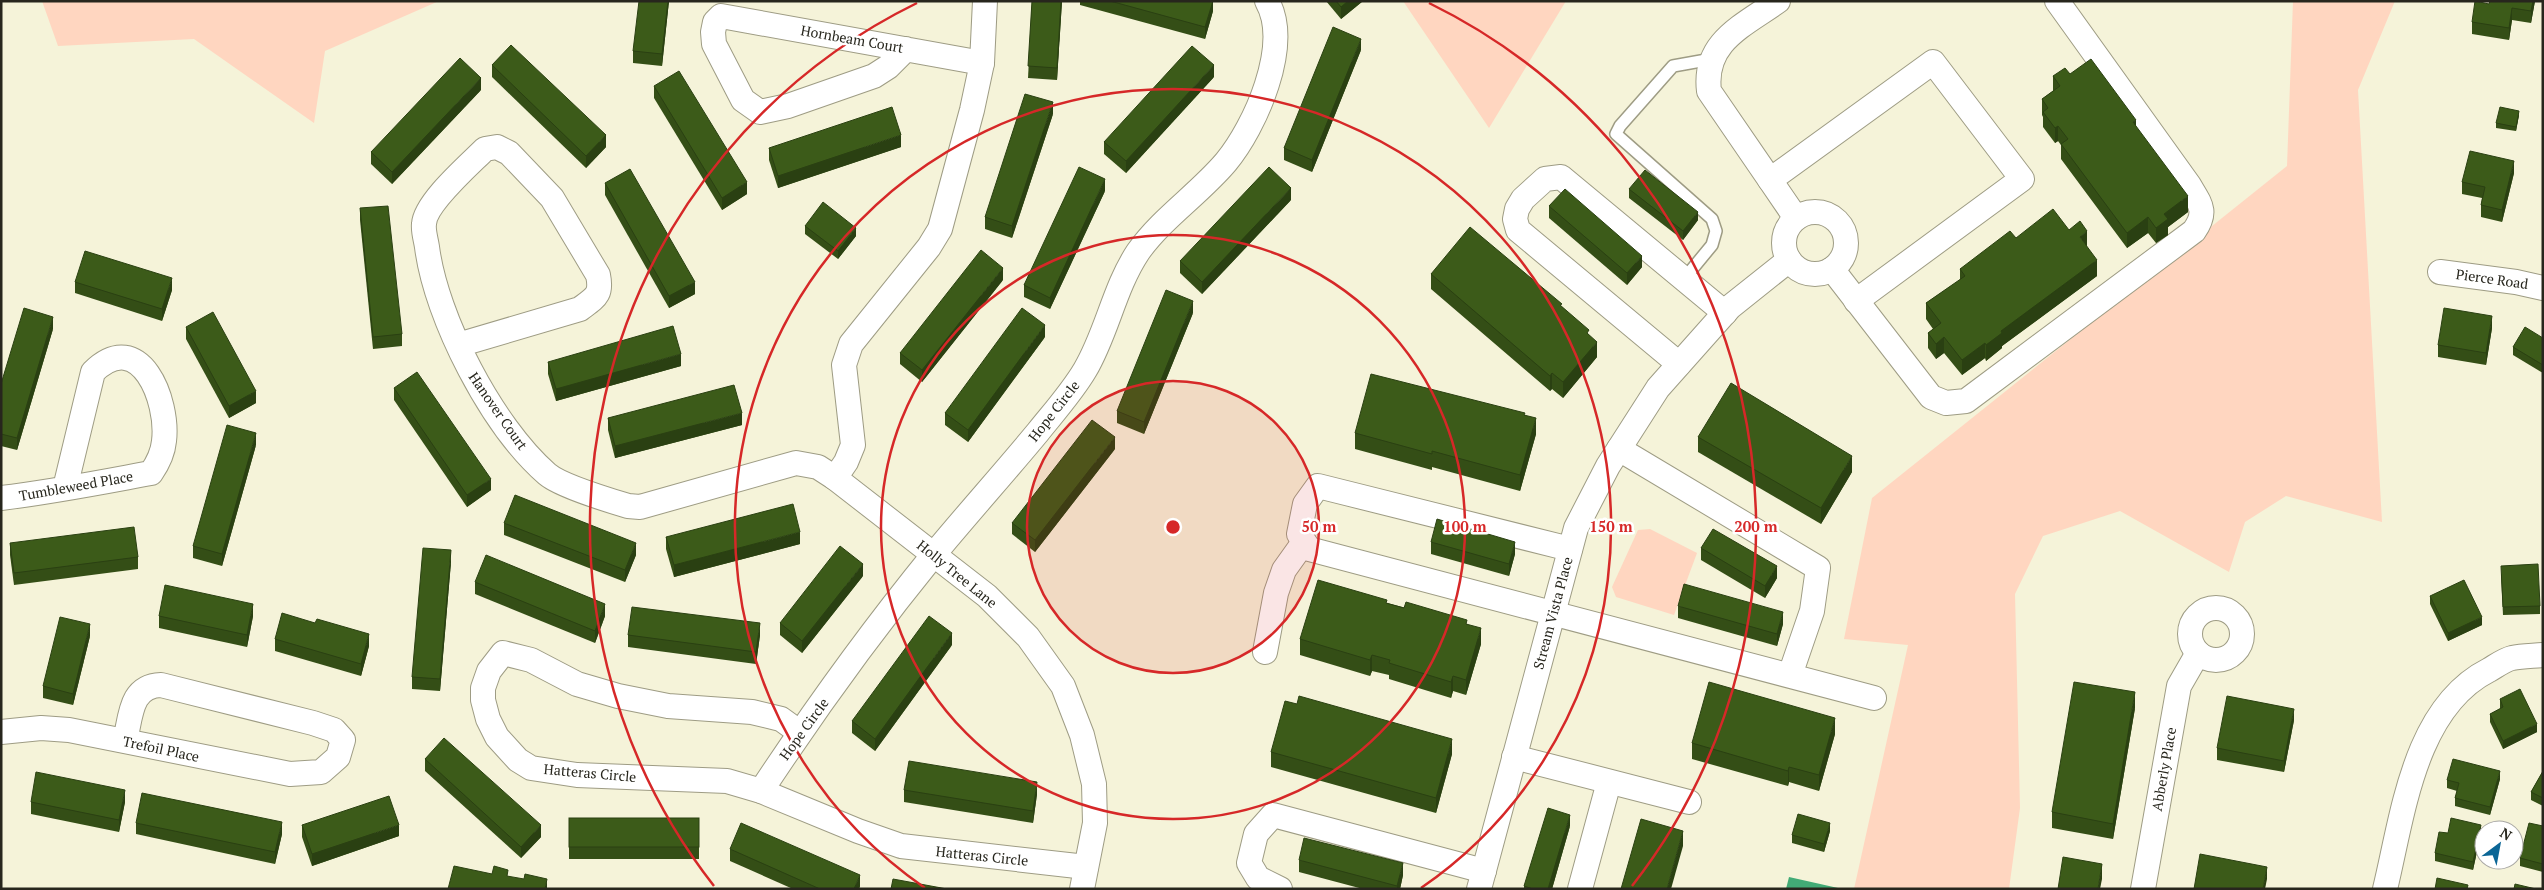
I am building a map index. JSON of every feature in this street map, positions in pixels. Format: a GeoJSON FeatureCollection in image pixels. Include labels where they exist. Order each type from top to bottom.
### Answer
{"type":"FeatureCollection","features":[{"type":"Feature","properties":{"kind":"street"},"geometry":{"type":"LineString","coordinates":[[835,478],[846,462],[853,445],[844,365],[851,344],[929,247],[940,229],[972,110],[982,63],[985,1]]}},
{"type":"Feature","properties":{"kind":"street","name":"Hope Circle"},"geometry":{"type":"LineString","coordinates":[[761,790],[799,732],[934,554],[1048,420],[1086,370],[1124,276],[1140,250],[1226,161],[1249,125],[1267,86],[1274,54],[1276,29],[1267,1]]}},
{"type":"Feature","properties":{"kind":"street"},"geometry":{"type":"LineString","coordinates":[[1778,1],[1724,40],[1712,59],[1708,80],[1710,91],[1796,218]]}},
{"type":"Feature","properties":{"kind":"street"},"geometry":{"type":"LineString","coordinates":[[1832,269],[1931,397],[1946,403],[1966,401],[2194,231],[2201,221],[2203,213],[2189,184],[2057,1]]}},
{"type":"Feature","properties":{"kind":"street","name":"Hornbeam Court"},"geometry":{"type":"LineString","coordinates":[[906,49],[888,67],[874,76],[788,106],[760,112],[743,100],[714,44],[713,32],[716,22],[721,16],[906,49],[982,63]]}},
{"type":"Feature","properties":{"kind":"street"},"geometry":{"type":"LineString","coordinates":[[1770,180],[1933,62],[2020,176],[2022,179],[1856,301]]}},
{"type":"Feature","properties":{"kind":"street","name":"Hanover Court"},"geometry":{"type":"LineString","coordinates":[[458,345],[580,309],[596,297],[601,288],[598,274],[552,198],[509,153],[497,146],[485,149],[433,204],[424,223],[430,268],[458,345],[468,369],[518,443],[549,475],[587,492],[628,506],[640,507],[796,463],[818,467],[835,478]]}},
{"type":"Feature","properties":{"kind":"street"},"geometry":{"type":"LineString","coordinates":[[1679,364],[1518,230],[1514,219],[1517,208],[1533,188],[1545,179],[1561,177],[1725,313]]}},
{"type":"Feature","properties":{"kind":"street"},"geometry":{"type":"LineString","coordinates":[[1815,212],[1825,214],[1841,225],[1846,244],[1842,258],[1832,269],[1826,272],[1810,274],[1796,267],[1790,260],[1786,252],[1786,233],[1796,218],[1815,212]]}},
{"type":"Feature","properties":{"kind":"street","name":"Stream Vista Place"},"geometry":{"type":"LineString","coordinates":[[1482,880],[1576,528],[1619,449],[1658,388],[1725,313],[1790,260]]}},
{"type":"Feature","properties":{"kind":"street","name":"Pierce Road"},"geometry":{"type":"LineString","coordinates":[[2440,272],[2516,282],[2543,288]]}},
{"type":"Feature","properties":{"kind":"street","name":"Tumbleweed Place"},"geometry":{"type":"LineString","coordinates":[[1,498],[66,488],[151,473],[158,463],[164,441],[164,416],[154,384],[144,367],[136,362],[128,358],[112,358],[93,372],[66,488]]}},
{"type":"Feature","properties":{"kind":"street"},"geometry":{"type":"LineString","coordinates":[[1619,449],[1818,568],[1812,611],[1790,675]]}},
{"type":"Feature","properties":{"kind":"street","name":"Holly Tree Lane"},"geometry":{"type":"LineString","coordinates":[[835,478],[987,596],[1021,630],[1063,686],[1082,735],[1094,784],[1095,823],[1084,878]]}},
{"type":"Feature","properties":{"kind":"street"},"geometry":{"type":"LineString","coordinates":[[1570,549],[1318,486],[1305,504],[1299,534],[1309,549],[1874,698]]}},
{"type":"Feature","properties":{"kind":"street"},"geometry":{"type":"LineString","coordinates":[[1264,652],[1276,593],[1284,570],[1304,542]]}},
{"type":"Feature","properties":{"kind":"street","name":"Hatteras Circle"},"geometry":{"type":"LineString","coordinates":[[799,732],[781,719],[752,712],[668,706],[618,696],[577,684],[531,660],[503,653],[496,659],[489,670],[483,694],[488,719],[497,737],[518,760],[531,768],[577,775],[727,781],[761,790],[858,831],[901,846],[1084,878]]}},
{"type":"Feature","properties":{"kind":"street","name":"Abberly Place"},"geometry":{"type":"LineString","coordinates":[[2144,889],[2179,686],[2198,654]]}},
{"type":"Feature","properties":{"kind":"street"},"geometry":{"type":"LineString","coordinates":[[2385,889],[2410,784],[2426,741],[2444,706],[2473,678],[2511,658],[2543,655]]}},
{"type":"Feature","properties":{"kind":"street","name":"Trefoil Place"},"geometry":{"type":"LineString","coordinates":[[1,732],[41,728],[69,730],[290,774],[321,772],[338,757],[342,749],[343,740],[334,730],[247,705],[161,685],[149,685],[138,694],[125,741]]}},
{"type":"Feature","properties":{"kind":"street"},"geometry":{"type":"LineString","coordinates":[[1514,758],[1689,802]]}},
{"type":"Feature","properties":{"kind":"street"},"geometry":{"type":"LineString","coordinates":[[1580,889],[1609,782]]}},
{"type":"Feature","properties":{"kind":"street"},"geometry":{"type":"LineString","coordinates":[[1280,889],[1258,878],[1249,863],[1256,834],[1273,815],[1482,880]]}},
{"type":"Feature","properties":{"kind":"lane"},"geometry":{"type":"LineString","coordinates":[[1684,279],[1712,245],[1716,231],[1712,219],[1616,134],[1620,126],[1673,66],[1712,59]]}},
{"type":"Feature","properties":{"kind":"shaded area"},"geometry":{"type":"Polygon","coordinates":[[[42,1],[439,1],[325,51],[314,123],[194,39],[58,46],[42,1]]]}},
{"type":"Feature","properties":{"kind":"shaded area"},"geometry":{"type":"Polygon","coordinates":[[[1403,1],[1566,1],[1489,128],[1403,1]]]}},
{"type":"Feature","properties":{"kind":"shaded area"},"geometry":{"type":"Polygon","coordinates":[[[2293,1],[2395,1],[2358,90],[2382,522],[2286,496],[2245,522],[2229,572],[2120,511],[2043,536],[2015,594],[2020,808],[2009,889],[1854,889],[1908,645],[1844,639],[1872,498],[2287,166],[2293,1]]]}},
{"type":"Feature","properties":{"kind":"shaded area"},"geometry":{"type":"Polygon","coordinates":[[[1650,529],[1697,553],[1674,615],[1616,597],[1612,587],[1638,530],[1650,529]]]}},
{"type":"Feature","properties":{"kind":"shaded area"},"geometry":{"type":"Polygon","coordinates":[[[1789,877],[1838,888],[1838,889],[1786,889],[1789,877]]]}},
{"type":"Feature","properties":{"kind":"building"},"geometry":{"type":"Polygon","coordinates":[[[639,1],[668,1],[662,54],[633,51],[639,1]]]}},
{"type":"Feature","properties":{"kind":"building"},"geometry":{"type":"Polygon","coordinates":[[[1032,1],[1061,1],[1057,68],[1028,66],[1032,1]]]}},
{"type":"Feature","properties":{"kind":"building"},"geometry":{"type":"Polygon","coordinates":[[[1110,1],[1213,1],[1205,27],[1110,1]]]}},
{"type":"Feature","properties":{"kind":"building"},"geometry":{"type":"Polygon","coordinates":[[[1336,1],[1348,1],[1341,7],[1336,1]]]}},
{"type":"Feature","properties":{"kind":"building"},"geometry":{"type":"Polygon","coordinates":[[[2475,1],[2489,4],[2490,1],[2533,1],[2531,11],[2512,8],[2509,28],[2472,22],[2475,1]]]}},
{"type":"Feature","properties":{"kind":"building"},"geometry":{"type":"Polygon","coordinates":[[[1333,27],[1361,39],[1312,160],[1284,148],[1333,27]]]}},
{"type":"Feature","properties":{"kind":"building"},"geometry":{"type":"Polygon","coordinates":[[[511,45],[606,135],[586,156],[492,65],[511,45]]]}},
{"type":"Feature","properties":{"kind":"building"},"geometry":{"type":"Polygon","coordinates":[[[1192,46],[1214,65],[1126,161],[1104,142],[1192,46]]]}},
{"type":"Feature","properties":{"kind":"building"},"geometry":{"type":"Polygon","coordinates":[[[460,58],[481,78],[392,172],[371,152],[460,58]]]}},
{"type":"Feature","properties":{"kind":"building"},"geometry":{"type":"Polygon","coordinates":[[[2091,59],[2136,120],[2133,122],[2188,196],[2164,214],[2168,219],[2156,228],[2148,217],[2127,233],[2061,144],[2068,139],[2058,126],[2055,128],[2043,112],[2048,108],[2042,99],[2060,86],[2053,76],[2065,68],[2070,74],[2091,59]]]}},
{"type":"Feature","properties":{"kind":"building"},"geometry":{"type":"Polygon","coordinates":[[[679,71],[747,182],[722,198],[654,86],[679,71]]]}},
{"type":"Feature","properties":{"kind":"building"},"geometry":{"type":"Polygon","coordinates":[[[1025,94],[1053,102],[1012,226],[985,217],[1025,94]]]}},
{"type":"Feature","properties":{"kind":"building"},"geometry":{"type":"Polygon","coordinates":[[[892,107],[901,135],[778,176],[769,148],[892,107]]]}},
{"type":"Feature","properties":{"kind":"building"},"geometry":{"type":"Polygon","coordinates":[[[2500,107],[2519,111],[2516,127],[2496,123],[2500,107]]]}},
{"type":"Feature","properties":{"kind":"building"},"geometry":{"type":"Polygon","coordinates":[[[2470,151],[2514,161],[2502,210],[2481,205],[2485,187],[2462,182],[2470,151]]]}},
{"type":"Feature","properties":{"kind":"building"},"geometry":{"type":"Polygon","coordinates":[[[1079,167],[1105,179],[1050,298],[1024,285],[1079,167]]]}},
{"type":"Feature","properties":{"kind":"building"},"geometry":{"type":"Polygon","coordinates":[[[1269,167],[1291,188],[1202,282],[1180,261],[1269,167]]]}},
{"type":"Feature","properties":{"kind":"building"},"geometry":{"type":"Polygon","coordinates":[[[630,169],[695,282],[669,296],[605,183],[630,169]]]}},
{"type":"Feature","properties":{"kind":"building"},"geometry":{"type":"Polygon","coordinates":[[[1645,170],[1698,212],[1683,231],[1629,189],[1645,170]]]}},
{"type":"Feature","properties":{"kind":"building"},"geometry":{"type":"Polygon","coordinates":[[[1565,189],[1642,256],[1627,273],[1549,206],[1565,189]]]}},
{"type":"Feature","properties":{"kind":"building"},"geometry":{"type":"Polygon","coordinates":[[[823,202],[856,228],[838,251],[805,226],[823,202]]]}},
{"type":"Feature","properties":{"kind":"building"},"geometry":{"type":"Polygon","coordinates":[[[388,206],[402,334],[373,337],[360,208],[388,206]]]}},
{"type":"Feature","properties":{"kind":"building"},"geometry":{"type":"Polygon","coordinates":[[[2053,209],[2069,230],[2080,221],[2087,231],[2080,237],[2097,260],[2001,331],[2002,333],[1986,345],[1985,343],[1962,360],[1944,337],[1936,344],[1928,333],[1941,323],[1926,303],[1965,276],[1960,269],[2010,231],[2016,238],[2053,209]]]}},
{"type":"Feature","properties":{"kind":"building"},"geometry":{"type":"Polygon","coordinates":[[[1470,227],[1562,304],[1560,305],[1589,330],[1587,333],[1597,342],[1563,382],[1552,373],[1550,376],[1431,274],[1470,227]]]}},
{"type":"Feature","properties":{"kind":"building"},"geometry":{"type":"Polygon","coordinates":[[[981,250],[1003,268],[922,370],[900,353],[981,250]]]}},
{"type":"Feature","properties":{"kind":"building"},"geometry":{"type":"Polygon","coordinates":[[[85,251],[172,278],[162,309],[75,282],[85,251]]]}},
{"type":"Feature","properties":{"kind":"building"},"geometry":{"type":"Polygon","coordinates":[[[1166,290],[1193,301],[1144,422],[1117,411],[1166,290]]]}},
{"type":"Feature","properties":{"kind":"building"},"geometry":{"type":"Polygon","coordinates":[[[24,308],[53,317],[17,438],[1,434],[1,384],[24,308]]]}},
{"type":"Feature","properties":{"kind":"building"},"geometry":{"type":"Polygon","coordinates":[[[1022,308],[1045,325],[968,430],[945,413],[1022,308]]]}},
{"type":"Feature","properties":{"kind":"building"},"geometry":{"type":"Polygon","coordinates":[[[2444,308],[2492,316],[2486,353],[2438,345],[2444,308]]]}},
{"type":"Feature","properties":{"kind":"building"},"geometry":{"type":"Polygon","coordinates":[[[213,312],[256,391],[229,406],[186,327],[213,312]]]}},
{"type":"Feature","properties":{"kind":"building"},"geometry":{"type":"Polygon","coordinates":[[[673,326],[681,354],[556,389],[548,362],[673,326]]]}},
{"type":"Feature","properties":{"kind":"building"},"geometry":{"type":"Polygon","coordinates":[[[2525,327],[2543,338],[2543,365],[2513,347],[2525,327]]]}},
{"type":"Feature","properties":{"kind":"building"},"geometry":{"type":"Polygon","coordinates":[[[417,372],[491,479],[467,495],[394,388],[417,372]]]}},
{"type":"Feature","properties":{"kind":"building"},"geometry":{"type":"Polygon","coordinates":[[[1371,374],[1525,413],[1524,415],[1536,418],[1520,475],[1432,451],[1432,454],[1355,433],[1371,374]]]}},
{"type":"Feature","properties":{"kind":"building"},"geometry":{"type":"Polygon","coordinates":[[[1731,383],[1852,456],[1821,508],[1698,437],[1731,383]]]}},
{"type":"Feature","properties":{"kind":"building"},"geometry":{"type":"Polygon","coordinates":[[[734,385],[742,413],[615,446],[608,418],[734,385]]]}},
{"type":"Feature","properties":{"kind":"building"},"geometry":{"type":"Polygon","coordinates":[[[1092,420],[1115,437],[1035,540],[1012,523],[1092,420]]]}},
{"type":"Feature","properties":{"kind":"building"},"geometry":{"type":"Polygon","coordinates":[[[227,425],[256,433],[222,554],[193,546],[227,425]]]}},
{"type":"Feature","properties":{"kind":"building"},"geometry":{"type":"Polygon","coordinates":[[[515,495],[636,543],[625,570],[504,523],[515,495]]]}},
{"type":"Feature","properties":{"kind":"building"},"geometry":{"type":"Polygon","coordinates":[[[793,504],[800,532],[674,565],[666,537],[793,504]]]}},
{"type":"Feature","properties":{"kind":"building"},"geometry":{"type":"Polygon","coordinates":[[[1437,519],[1515,542],[1509,564],[1431,542],[1437,519]]]}},
{"type":"Feature","properties":{"kind":"building"},"geometry":{"type":"Polygon","coordinates":[[[134,527],[138,557],[14,573],[10,543],[134,527]]]}},
{"type":"Feature","properties":{"kind":"building"},"geometry":{"type":"Polygon","coordinates":[[[1713,529],[1777,566],[1765,586],[1701,548],[1713,529]]]}},
{"type":"Feature","properties":{"kind":"building"},"geometry":{"type":"Polygon","coordinates":[[[840,546],[863,564],[802,641],[780,623],[840,546]]]}},
{"type":"Feature","properties":{"kind":"building"},"geometry":{"type":"Polygon","coordinates":[[[423,548],[451,550],[440,679],[412,677],[423,548]]]}},
{"type":"Feature","properties":{"kind":"building"},"geometry":{"type":"Polygon","coordinates":[[[486,555],[605,604],[595,631],[475,582],[486,555]]]}},
{"type":"Feature","properties":{"kind":"building"},"geometry":{"type":"Polygon","coordinates":[[[2538,564],[2540,606],[2503,607],[2501,566],[2538,564]]]}},
{"type":"Feature","properties":{"kind":"building"},"geometry":{"type":"Polygon","coordinates":[[[1318,580],[1387,600],[1386,603],[1404,608],[1406,602],[1467,620],[1466,624],[1481,628],[1466,680],[1453,676],[1451,682],[1389,663],[1390,660],[1372,655],[1370,660],[1300,639],[1318,580]]]}},
{"type":"Feature","properties":{"kind":"building"},"geometry":{"type":"Polygon","coordinates":[[[2464,580],[2482,617],[2448,633],[2430,596],[2464,580]]]}},
{"type":"Feature","properties":{"kind":"building"},"geometry":{"type":"Polygon","coordinates":[[[1684,584],[1783,612],[1777,634],[1678,606],[1684,584]]]}},
{"type":"Feature","properties":{"kind":"building"},"geometry":{"type":"Polygon","coordinates":[[[165,585],[253,604],[247,635],[159,616],[165,585]]]}},
{"type":"Feature","properties":{"kind":"building"},"geometry":{"type":"Polygon","coordinates":[[[632,607],[760,623],[756,652],[628,635],[632,607]]]}},
{"type":"Feature","properties":{"kind":"building"},"geometry":{"type":"Polygon","coordinates":[[[282,613],[315,623],[317,619],[369,634],[361,664],[275,639],[282,613]]]}},
{"type":"Feature","properties":{"kind":"building"},"geometry":{"type":"Polygon","coordinates":[[[929,616],[952,633],[875,739],[852,721],[929,616]]]}},
{"type":"Feature","properties":{"kind":"building"},"geometry":{"type":"Polygon","coordinates":[[[60,617],[90,624],[73,694],[43,686],[60,617]]]}},
{"type":"Feature","properties":{"kind":"building"},"geometry":{"type":"Polygon","coordinates":[[[1709,682],[1835,718],[1819,775],[1789,767],[1788,771],[1692,743],[1709,682]]]}},
{"type":"Feature","properties":{"kind":"building"},"geometry":{"type":"Polygon","coordinates":[[[2074,682],[2135,692],[2113,824],[2052,812],[2074,682]]]}},
{"type":"Feature","properties":{"kind":"building"},"geometry":{"type":"Polygon","coordinates":[[[2520,689],[2537,724],[2503,741],[2490,714],[2503,707],[2500,699],[2520,689]]]}},
{"type":"Feature","properties":{"kind":"building"},"geometry":{"type":"Polygon","coordinates":[[[1299,696],[1452,739],[1436,798],[1271,752],[1285,701],[1297,704],[1299,696]]]}},
{"type":"Feature","properties":{"kind":"building"},"geometry":{"type":"Polygon","coordinates":[[[2227,696],[2294,709],[2284,761],[2217,748],[2227,696]]]}},
{"type":"Feature","properties":{"kind":"building"},"geometry":{"type":"Polygon","coordinates":[[[444,738],[541,825],[521,847],[425,759],[444,738]]]}},
{"type":"Feature","properties":{"kind":"building"},"geometry":{"type":"Polygon","coordinates":[[[2453,759],[2500,771],[2490,807],[2455,798],[2459,783],[2447,780],[2453,759]]]}},
{"type":"Feature","properties":{"kind":"building"},"geometry":{"type":"Polygon","coordinates":[[[909,761],[1037,782],[1033,811],[904,790],[909,761]]]}},
{"type":"Feature","properties":{"kind":"building"},"geometry":{"type":"Polygon","coordinates":[[[2543,771],[2543,798],[2531,792],[2543,771]]]}},
{"type":"Feature","properties":{"kind":"building"},"geometry":{"type":"Polygon","coordinates":[[[36,772],[125,790],[119,820],[31,802],[36,772]]]}},
{"type":"Feature","properties":{"kind":"building"},"geometry":{"type":"Polygon","coordinates":[[[142,793],[282,822],[275,852],[136,823],[142,793]]]}},
{"type":"Feature","properties":{"kind":"building"},"geometry":{"type":"Polygon","coordinates":[[[389,796],[399,825],[312,854],[302,825],[389,796]]]}},
{"type":"Feature","properties":{"kind":"building"},"geometry":{"type":"Polygon","coordinates":[[[1548,808],[1570,815],[1548,889],[1533,889],[1524,886],[1548,808]]]}},
{"type":"Feature","properties":{"kind":"building"},"geometry":{"type":"Polygon","coordinates":[[[1798,814],[1830,823],[1824,844],[1792,835],[1798,814]]]}},
{"type":"Feature","properties":{"kind":"building"},"geometry":{"type":"Polygon","coordinates":[[[569,818],[699,818],[699,847],[569,847],[569,818]]]}},
{"type":"Feature","properties":{"kind":"building"},"geometry":{"type":"Polygon","coordinates":[[[2451,818],[2474,823],[2473,862],[2435,853],[2439,832],[2448,833],[2451,818]]]}},
{"type":"Feature","properties":{"kind":"building"},"geometry":{"type":"Polygon","coordinates":[[[1641,819],[1683,831],[1667,889],[1621,889],[1641,819]]]}},
{"type":"Feature","properties":{"kind":"building"},"geometry":{"type":"Polygon","coordinates":[[[741,823],[860,875],[854,889],[820,889],[730,849],[741,823]]]}},
{"type":"Feature","properties":{"kind":"building"},"geometry":{"type":"Polygon","coordinates":[[[2529,823],[2543,826],[2543,864],[2524,859],[2524,842],[2529,823]]]}},
{"type":"Feature","properties":{"kind":"building"},"geometry":{"type":"Polygon","coordinates":[[[1304,838],[1403,863],[1397,886],[1299,860],[1304,838]]]}},
{"type":"Feature","properties":{"kind":"building"},"geometry":{"type":"Polygon","coordinates":[[[2200,854],[2267,867],[2263,889],[2194,889],[2200,854]]]}},
{"type":"Feature","properties":{"kind":"building"},"geometry":{"type":"Polygon","coordinates":[[[2063,857],[2102,864],[2098,889],[2058,889],[2063,857]]]}},
{"type":"Feature","properties":{"kind":"building"},"geometry":{"type":"Polygon","coordinates":[[[454,866],[492,874],[494,866],[508,870],[507,876],[524,879],[525,874],[547,879],[545,889],[448,889],[454,866]]]}},
{"type":"Feature","properties":{"kind":"building"},"geometry":{"type":"Polygon","coordinates":[[[2437,878],[2468,885],[2467,889],[2435,889],[2437,878]]]}},
{"type":"Feature","properties":{"kind":"building"},"geometry":{"type":"Polygon","coordinates":[[[893,879],[947,889],[891,889],[893,879]]]}},
{"type":"Feature","properties":{"kind":"building"},"geometry":{"type":"Polygon","coordinates":[[[2515,884],[2536,889],[2514,889],[2515,884]]]}}]}
